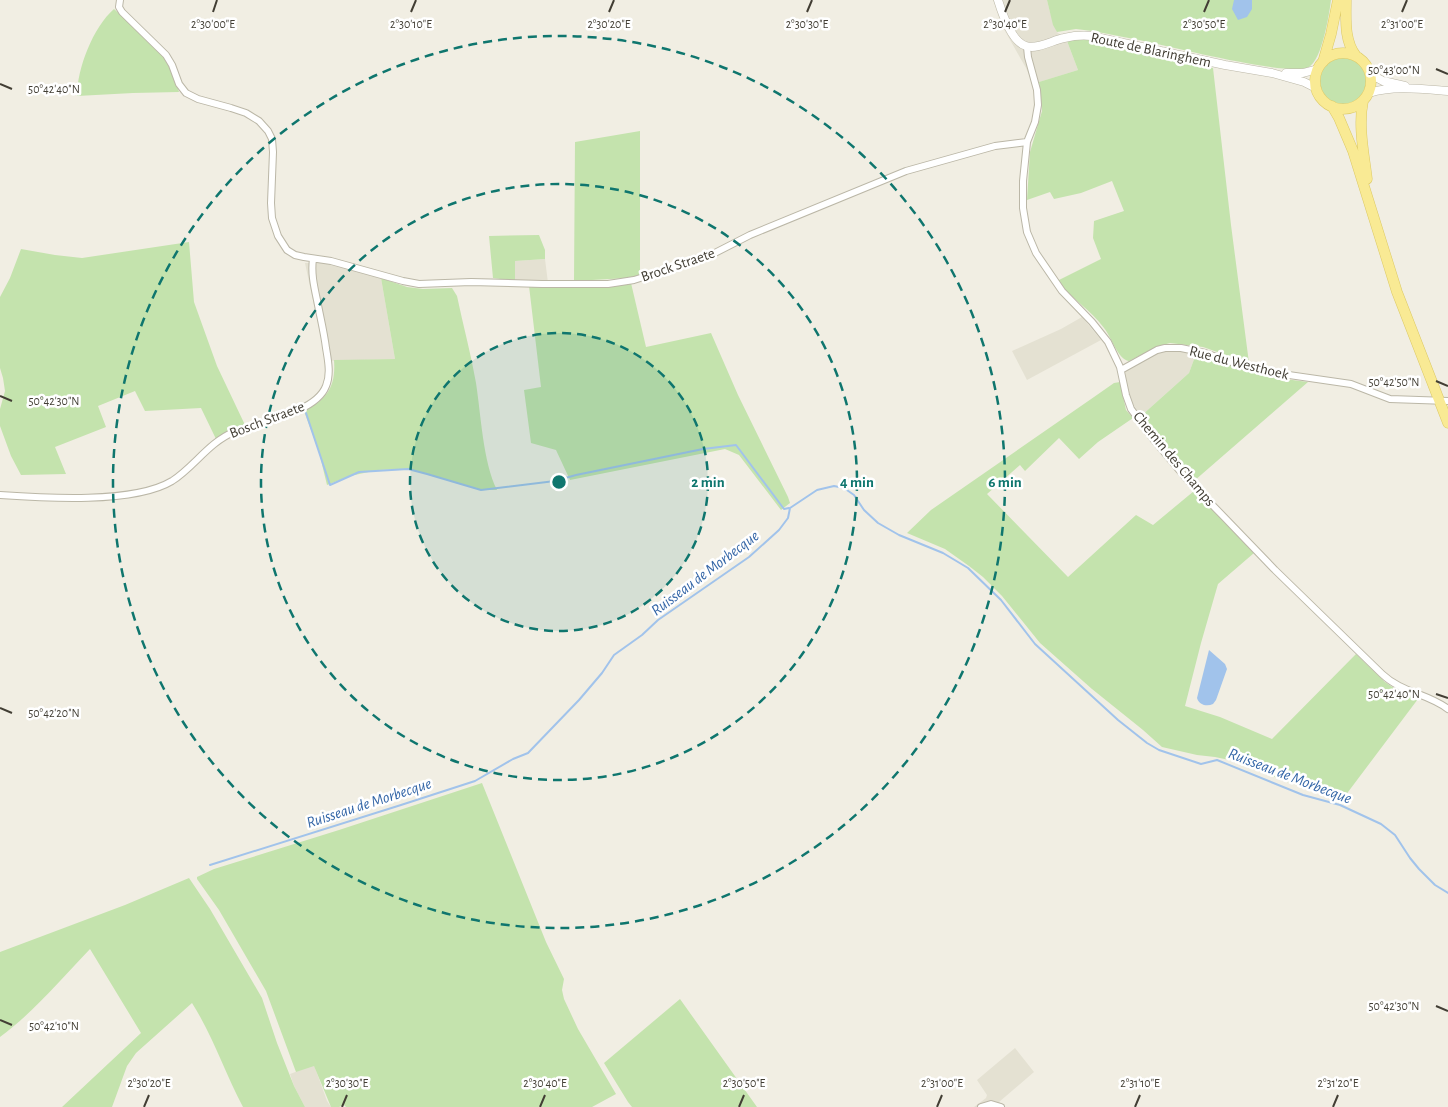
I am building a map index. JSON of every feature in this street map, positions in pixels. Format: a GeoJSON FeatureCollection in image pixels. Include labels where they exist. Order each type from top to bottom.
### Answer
{"type":"FeatureCollection","features":[{"type":"Feature","properties":{"kind":"main road"},"geometry":{"type":"LineString","coordinates":[[1338,0],[1332,34],[1315,80],[1316,88],[1322,99],[1339,109],[1356,106],[1366,97]]}},
{"type":"Feature","properties":{"kind":"main road"},"geometry":{"type":"LineString","coordinates":[[1346,0],[1348,40],[1351,49],[1365,64],[1370,74],[1371,83],[1362,115],[1363,144],[1374,217]]}},
{"type":"Feature","properties":{"kind":"main road"},"geometry":{"type":"LineString","coordinates":[[1320,66],[1330,56],[1337,54],[1347,53],[1356,56]]}},
{"type":"Feature","properties":{"kind":"main road"},"geometry":{"type":"LineString","coordinates":[[1332,106],[1350,143],[1397,292],[1444,401],[1448,423]]}},
{"type":"Feature","properties":{"kind":"street","name":"Brock Straete"},"geometry":{"type":"LineString","coordinates":[[120,0],[119,7],[122,12],[166,55],[179,84],[186,93],[203,101],[246,113],[259,121],[268,131],[272,139],[273,152],[272,218],[280,241],[287,250],[295,255],[331,261],[403,281],[425,285],[471,282],[542,284],[620,283],[640,279],[702,259],[750,235],[906,171],[995,146],[1027,142]]}},
{"type":"Feature","properties":{"kind":"street"},"geometry":{"type":"LineString","coordinates":[[998,0],[1013,34],[1019,42],[1027,47]]}},
{"type":"Feature","properties":{"kind":"street","name":"Route de Blaringhem"},"geometry":{"type":"LineString","coordinates":[[1027,47],[1034,47],[1066,37],[1091,36],[1224,66],[1272,73],[1304,82],[1316,88]]}},
{"type":"Feature","properties":{"kind":"street","name":"Chemin des Champs"},"geometry":{"type":"LineString","coordinates":[[1027,47],[1037,90],[1038,105],[1035,122],[1027,142],[1022,202],[1029,238],[1036,253],[1058,286],[1106,339],[1121,370],[1126,395],[1134,413],[1176,466],[1204,496],[1275,570],[1386,678],[1400,687],[1434,700],[1448,709]]}},
{"type":"Feature","properties":{"kind":"street","name":"Route de Blaringhem"},"geometry":{"type":"LineString","coordinates":[[1272,73],[1300,73],[1320,66]]}},
{"type":"Feature","properties":{"kind":"street"},"geometry":{"type":"LineString","coordinates":[[1370,74],[1383,81],[1424,89]]}},
{"type":"Feature","properties":{"kind":"street"},"geometry":{"type":"LineString","coordinates":[[1366,97],[1386,89],[1448,91]]}},
{"type":"Feature","properties":{"kind":"street","name":"Bosch Straete"},"geometry":{"type":"LineString","coordinates":[[0,494],[57,497],[105,496],[156,488],[178,476],[212,446],[228,435],[289,414],[315,401],[323,393],[329,368],[312,275],[313,259]]}},
{"type":"Feature","properties":{"kind":"street","name":"Rue du Westhoek"},"geometry":{"type":"LineString","coordinates":[[1121,370],[1157,350],[1181,348],[1205,353],[1268,372],[1351,384],[1390,399],[1444,401]]}},
{"type":"Feature","properties":{"kind":"street"},"geometry":{"type":"LineString","coordinates":[[981,1107],[991,1104],[1001,1107]]}},
{"type":"Feature","properties":{"kind":"shaded area"},"geometry":{"type":"Polygon","coordinates":[[[993,0],[1047,0],[1057,32],[1067,41],[1078,70],[1033,84],[1001,24],[993,0]]]}},
{"type":"Feature","properties":{"kind":"shaded area"},"geometry":{"type":"Polygon","coordinates":[[[545,259],[548,283],[515,281],[515,261],[545,259]]]}},
{"type":"Feature","properties":{"kind":"shaded area"},"geometry":{"type":"Polygon","coordinates":[[[305,263],[323,263],[381,278],[395,359],[326,361],[305,263]]]}},
{"type":"Feature","properties":{"kind":"shaded area"},"geometry":{"type":"Polygon","coordinates":[[[1082,317],[1101,340],[1027,380],[1012,351],[1061,329],[1082,317]]]}},
{"type":"Feature","properties":{"kind":"shaded area"},"geometry":{"type":"Polygon","coordinates":[[[1168,350],[1196,354],[1189,373],[1141,416],[1131,401],[1125,372],[1157,353],[1168,350]]]}},
{"type":"Feature","properties":{"kind":"shaded area"},"geometry":{"type":"Polygon","coordinates":[[[1015,1048],[1034,1072],[999,1102],[1005,1107],[974,1107],[986,1098],[987,1095],[977,1080],[1015,1048]]]}},
{"type":"Feature","properties":{"kind":"shaded area"},"geometry":{"type":"Polygon","coordinates":[[[314,1065],[331,1107],[305,1107],[294,1086],[290,1074],[314,1065]]]}},
{"type":"Feature","properties":{"kind":"green space"},"geometry":{"type":"Polygon","coordinates":[[[1047,0],[1331,0],[1329,16],[1318,55],[1309,67],[1298,69],[1233,61],[1092,31],[1076,29],[1057,32],[1053,25],[1047,0]]]}},
{"type":"Feature","properties":{"kind":"green space"},"geometry":{"type":"Polygon","coordinates":[[[114,9],[144,35],[165,58],[179,92],[77,96],[83,61],[93,37],[99,26],[114,9]]]}},
{"type":"Feature","properties":{"kind":"green space"},"geometry":{"type":"Polygon","coordinates":[[[1078,39],[1097,41],[1213,68],[1249,363],[1203,347],[1170,343],[1159,346],[1129,361],[1125,360],[1121,357],[1099,322],[1057,281],[1101,259],[1093,238],[1094,221],[1124,211],[1112,181],[1081,193],[1054,199],[1050,192],[1027,200],[1030,152],[1042,111],[1039,82],[1078,70],[1067,41],[1078,39]]]}},
{"type":"Feature","properties":{"kind":"green space"},"geometry":{"type":"Polygon","coordinates":[[[1343,58],[1356,62],[1362,68],[1366,81],[1362,94],[1356,100],[1343,104],[1330,100],[1324,94],[1320,81],[1324,68],[1330,62],[1343,58]]]}},
{"type":"Feature","properties":{"kind":"green space"},"geometry":{"type":"Polygon","coordinates":[[[640,131],[640,276],[574,281],[575,142],[640,131]]]}},
{"type":"Feature","properties":{"kind":"green space"},"geometry":{"type":"Polygon","coordinates":[[[539,235],[545,250],[545,259],[515,261],[515,281],[493,278],[489,236],[539,235]]]}},
{"type":"Feature","properties":{"kind":"green space"},"geometry":{"type":"Polygon","coordinates":[[[189,242],[194,302],[217,366],[245,425],[216,439],[201,408],[145,411],[135,391],[98,406],[106,427],[55,447],[66,474],[21,475],[11,456],[0,426],[0,409],[5,391],[0,368],[0,297],[10,278],[21,249],[82,258],[189,242]]]}},
{"type":"Feature","properties":{"kind":"green space"},"geometry":{"type":"Polygon","coordinates":[[[381,278],[407,287],[423,289],[452,288],[457,296],[472,361],[483,438],[492,479],[497,490],[481,490],[408,469],[378,470],[350,476],[327,485],[319,452],[304,411],[319,402],[328,391],[333,378],[334,360],[395,359],[381,278]]]}},
{"type":"Feature","properties":{"kind":"green space"},"geometry":{"type":"Polygon","coordinates":[[[631,283],[646,347],[711,333],[738,395],[788,497],[790,503],[781,510],[739,455],[725,449],[570,480],[556,450],[531,443],[524,390],[541,387],[529,286],[586,288],[631,283]]]}},
{"type":"Feature","properties":{"kind":"green space"},"geometry":{"type":"Polygon","coordinates":[[[1196,354],[1255,373],[1308,382],[1194,481],[1141,416],[1189,373],[1196,354]]]}},
{"type":"Feature","properties":{"kind":"green space"},"geometry":{"type":"Polygon","coordinates":[[[1120,382],[1126,410],[1133,418],[1098,442],[1079,459],[1059,438],[1025,471],[1020,465],[987,494],[1068,577],[1136,515],[1153,525],[1194,491],[1254,553],[1218,584],[1185,706],[1220,717],[1272,739],[1356,654],[1385,682],[1401,693],[1418,699],[1342,800],[1287,782],[1234,761],[1162,747],[1040,643],[1002,596],[983,577],[945,549],[907,533],[931,510],[1114,383],[1120,382]]]}},
{"type":"Feature","properties":{"kind":"green space"},"geometry":{"type":"Polygon","coordinates":[[[482,783],[546,942],[564,979],[562,990],[564,999],[578,1029],[616,1094],[592,1107],[346,1107],[344,1105],[331,1107],[314,1066],[296,1072],[266,991],[219,910],[197,877],[214,869],[482,783]]]}},
{"type":"Feature","properties":{"kind":"green space"},"geometry":{"type":"Polygon","coordinates":[[[189,878],[210,909],[262,998],[277,1043],[294,1086],[305,1107],[243,1107],[206,1028],[192,1003],[136,1053],[127,1066],[112,1107],[62,1107],[141,1033],[90,949],[36,1006],[0,1037],[0,952],[125,905],[189,878]]]}},
{"type":"Feature","properties":{"kind":"green space"},"geometry":{"type":"Polygon","coordinates":[[[680,999],[757,1107],[632,1107],[628,1102],[604,1063],[680,999]]]}},
{"type":"Feature","properties":{"kind":"water"},"geometry":{"type":"Polygon","coordinates":[[[1234,0],[1252,0],[1252,9],[1247,17],[1238,20],[1232,9],[1234,0]]]}},
{"type":"Feature","properties":{"kind":"water"},"geometry":{"type":"Polygon","coordinates":[[[1209,650],[1225,664],[1227,669],[1216,700],[1211,705],[1206,705],[1201,704],[1197,698],[1209,650]]]}},
{"type":"Feature","properties":{"kind":"waterway"},"geometry":{"type":"LineString","coordinates":[[306,413],[330,485],[359,472],[408,469],[481,490],[555,481],[703,449],[736,445],[784,509],[789,508]]}},
{"type":"Feature","properties":{"kind":"waterway","name":"Ruisseau de Morbecque"},"geometry":{"type":"LineString","coordinates":[[210,865],[475,781],[513,759],[528,753],[579,700],[602,673],[614,655],[642,635],[658,620],[749,557],[779,530],[788,518],[790,508],[817,490],[834,486],[844,488],[854,495],[864,510],[878,523],[899,535],[943,553],[968,568],[1001,600],[1035,644],[1118,720],[1147,743],[1159,750],[1201,764],[1217,760],[1303,795],[1340,805],[1381,824],[1395,835],[1419,869],[1435,885],[1448,893]]}}]}
